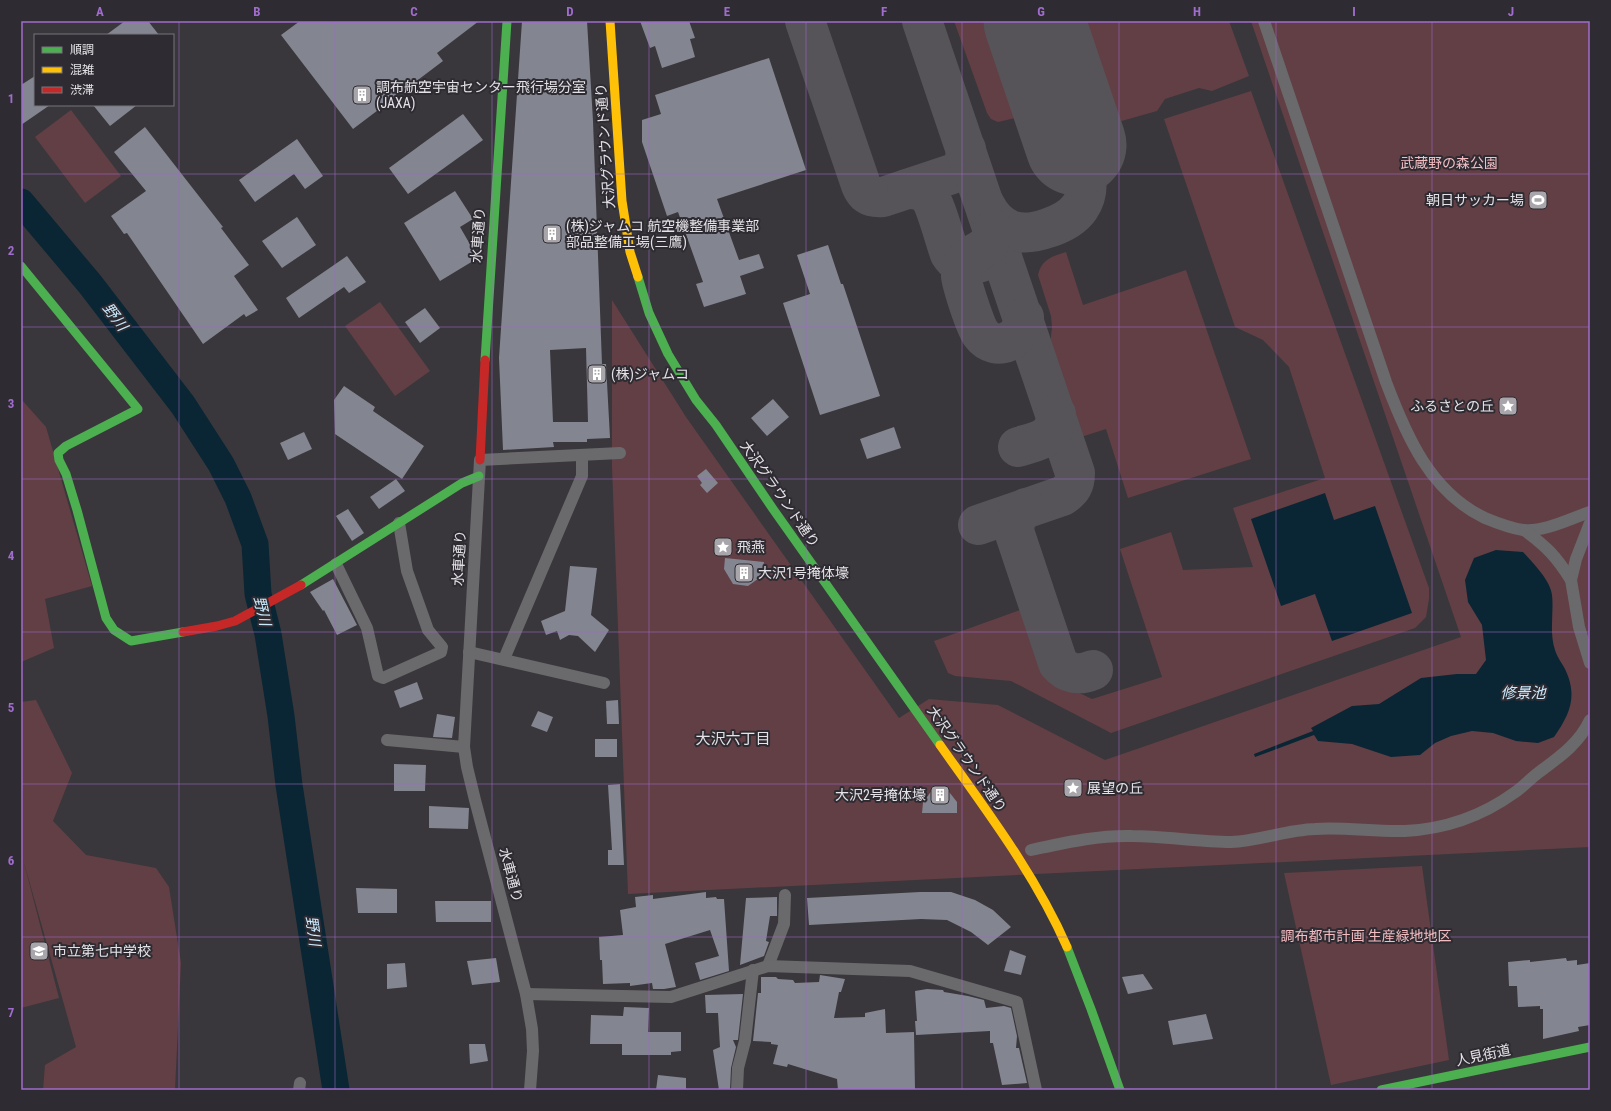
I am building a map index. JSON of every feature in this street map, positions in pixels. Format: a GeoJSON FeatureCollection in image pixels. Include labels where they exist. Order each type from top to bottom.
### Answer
{"type":"FeatureCollection","features":[{"type":"Feature","properties":{"kind":"street","name":"水車通り"},"geometry":{"type":"LineString","coordinates":[[507,21],[485,361],[464,747],[475,800],[526,994],[532,1029],[533,1051],[530,1090]]}},
{"type":"Feature","properties":{"kind":"street","name":"大沢グラウンド通り"},"geometry":{"type":"LineString","coordinates":[[610,21],[622,201],[630,252],[649,313],[668,354],[696,400],[716,425],[772,509],[1010,846],[1034,884],[1060,932],[1090,1005],[1120,1090]]}},
{"type":"Feature","properties":{"kind":"street"},"geometry":{"type":"LineString","coordinates":[[1264,21],[1388,387],[1398,414],[1422,461],[1441,486],[1469,510],[1496,522],[1524,530],[1542,543],[1552,552],[1571,580]]}},
{"type":"Feature","properties":{"kind":"street"},"geometry":{"type":"LineString","coordinates":[[21,266],[138,409],[66,446],[58,453],[59,460],[66,474],[77,510],[103,612],[109,626],[121,636],[131,641],[217,626],[235,621],[286,594],[336,564],[399,522],[462,483],[479,476]]}},
{"type":"Feature","properties":{"kind":"street"},"geometry":{"type":"LineString","coordinates":[[480,460],[620,453]]}},
{"type":"Feature","properties":{"kind":"street"},"geometry":{"type":"LineString","coordinates":[[504,659],[582,476],[582,455]]}},
{"type":"Feature","properties":{"kind":"street"},"geometry":{"type":"LineString","coordinates":[[1524,530],[1547,527],[1590,512]]}},
{"type":"Feature","properties":{"kind":"street"},"geometry":{"type":"LineString","coordinates":[[336,564],[367,628],[378,676],[383,678],[441,652],[442,647],[428,630],[407,571],[399,522]]}},
{"type":"Feature","properties":{"kind":"street"},"geometry":{"type":"LineString","coordinates":[[1590,523],[1576,558],[1571,580],[1579,627],[1590,663]]}},
{"type":"Feature","properties":{"kind":"street"},"geometry":{"type":"LineString","coordinates":[[469,652],[604,682]]}},
{"type":"Feature","properties":{"kind":"street"},"geometry":{"type":"LineString","coordinates":[[1031,850],[1075,840],[1098,837],[1151,836],[1231,842],[1279,833],[1314,829],[1404,831],[1435,828],[1472,817],[1498,804],[1516,792],[1576,742],[1584,732],[1590,720]]}},
{"type":"Feature","properties":{"kind":"street"},"geometry":{"type":"LineString","coordinates":[[1576,742],[1590,736]]}},
{"type":"Feature","properties":{"kind":"street"},"geometry":{"type":"LineString","coordinates":[[387,740],[464,747]]}},
{"type":"Feature","properties":{"kind":"street"},"geometry":{"type":"LineString","coordinates":[[768,966],[784,924],[785,895]]}},
{"type":"Feature","properties":{"kind":"street"},"geometry":{"type":"LineString","coordinates":[[526,994],[671,997],[768,966],[910,971],[1017,1002],[1036,1090]]}},
{"type":"Feature","properties":{"kind":"street"},"geometry":{"type":"LineString","coordinates":[[737,1090],[738,1068],[745,1041],[753,970]]}},
{"type":"Feature","properties":{"kind":"street","name":"人見街道"},"geometry":{"type":"LineString","coordinates":[[1381,1090],[1590,1047]]}},
{"type":"Feature","properties":{"kind":"green space"},"geometry":{"type":"Polygon","coordinates":[[[954,21],[991,21],[1020,107],[1019,114],[1015,118],[998,122],[991,119],[987,113],[954,21]]]}},
{"type":"Feature","properties":{"kind":"green space"},"geometry":{"type":"Polygon","coordinates":[[[1083,21],[1229,21],[1249,76],[1212,91],[1199,88],[1165,99],[1157,111],[1118,122],[1083,21]]]}},
{"type":"Feature","properties":{"kind":"green space","name":"武蔵野の森公園"},"geometry":{"type":"Polygon","coordinates":[[[1251,21],[1590,21],[1590,847],[628,894],[612,467],[612,300],[686,417],[899,718],[929,699],[998,705],[1105,760],[1461,637],[1251,21]]]}},
{"type":"Feature","properties":{"kind":"green space"},"geometry":{"type":"Polygon","coordinates":[[[1251,91],[1429,588],[1426,617],[1415,628],[1111,733],[1011,681],[955,676],[948,673],[934,641],[1023,609],[1044,676],[1092,699],[1162,677],[1120,549],[1171,532],[1183,570],[1253,567],[1233,508],[1325,478],[1289,367],[1263,340],[1235,327],[1164,119],[1251,91]]]}},
{"type":"Feature","properties":{"kind":"green space"},"geometry":{"type":"Polygon","coordinates":[[[71,110],[121,176],[85,203],[35,137],[71,110]]]}},
{"type":"Feature","properties":{"kind":"green space"},"geometry":{"type":"Polygon","coordinates":[[[1066,252],[1083,305],[1186,270],[1251,459],[1128,498],[1106,429],[1078,438],[1050,345],[1052,327],[1051,316],[1038,275],[1044,262],[1056,255],[1066,252]]]}},
{"type":"Feature","properties":{"kind":"green space"},"geometry":{"type":"Polygon","coordinates":[[[380,302],[430,371],[395,396],[345,326],[380,302]]]}},
{"type":"Feature","properties":{"kind":"green space"},"geometry":{"type":"Polygon","coordinates":[[[21,399],[46,427],[92,586],[45,599],[54,648],[21,662],[21,399]]]}},
{"type":"Feature","properties":{"kind":"green space"},"geometry":{"type":"Polygon","coordinates":[[[36,700],[72,773],[53,821],[86,855],[156,868],[169,887],[181,963],[175,1090],[43,1090],[45,1065],[76,1047],[23,859],[59,998],[21,1008],[21,702],[36,700]]]}},
{"type":"Feature","properties":{"kind":"green space","name":"調布都市計画 生産緑地地区"},"geometry":{"type":"Polygon","coordinates":[[[1422,866],[1449,1060],[1331,1085],[1284,873],[1422,866]]]}},
{"type":"Feature","properties":{"kind":"water"},"geometry":{"type":"Polygon","coordinates":[[[1325,493],[1334,520],[1375,506],[1412,613],[1332,641],[1315,594],[1281,606],[1251,519],[1325,493]]]}},
{"type":"Feature","properties":{"kind":"water","name":"修景池"},"geometry":{"type":"Polygon","coordinates":[[[1496,550],[1523,552],[1540,572],[1551,590],[1553,643],[1558,658],[1569,679],[1571,688],[1568,712],[1560,729],[1554,737],[1538,743],[1516,741],[1493,733],[1472,731],[1451,736],[1435,743],[1420,755],[1391,757],[1352,744],[1318,741],[1314,735],[1255,757],[1254,754],[1313,731],[1311,728],[1352,706],[1379,704],[1421,678],[1457,674],[1476,674],[1486,660],[1482,625],[1468,602],[1465,580],[1474,558],[1496,550]]]}},
{"type":"Feature","properties":{"kind":"building"},"geometry":{"type":"Polygon","coordinates":[[[125,21],[148,21],[158,34],[107,34],[125,21]]]}},
{"type":"Feature","properties":{"kind":"building","name":"調布航空宇宙センター飛行場分室 (JAXA)"},"geometry":{"type":"Polygon","coordinates":[[[300,21],[479,21],[437,53],[443,61],[353,129],[281,35],[300,21]]]}},
{"type":"Feature","properties":{"kind":"building","name":"(株)ジャムコ 航空機整備事業部 部品整備工場(三鷹)"},"geometry":{"type":"Polygon","coordinates":[[[522,21],[587,21],[593,121],[602,364],[606,364],[610,438],[587,439],[587,442],[553,442],[554,447],[503,450],[499,358],[522,21]],[[586,348],[550,350],[553,422],[588,422],[586,348]]]}},
{"type":"Feature","properties":{"kind":"building"},"geometry":{"type":"Polygon","coordinates":[[[640,21],[689,21],[695,38],[690,39],[695,57],[662,68],[655,46],[650,48],[640,21]]]}},
{"type":"Feature","properties":{"kind":"building"},"geometry":{"type":"Polygon","coordinates":[[[769,58],[806,170],[717,199],[739,260],[759,254],[764,268],[740,276],[746,294],[704,307],[696,284],[703,282],[678,212],[667,216],[642,142],[642,120],[661,114],[655,95],[769,58]]]}},
{"type":"Feature","properties":{"kind":"building"},"geometry":{"type":"Polygon","coordinates":[[[34,77],[34,106],[49,106],[21,125],[21,85],[34,77]]]}},
{"type":"Feature","properties":{"kind":"building"},"geometry":{"type":"Polygon","coordinates":[[[94,106],[136,106],[110,126],[94,106]]]}},
{"type":"Feature","properties":{"kind":"building"},"geometry":{"type":"Polygon","coordinates":[[[463,114],[483,140],[408,194],[389,168],[463,114]]]}},
{"type":"Feature","properties":{"kind":"building"},"geometry":{"type":"Polygon","coordinates":[[[145,127],[223,227],[221,228],[249,265],[234,276],[258,310],[246,317],[244,314],[203,344],[127,233],[124,234],[111,216],[146,191],[114,152],[145,127]]]}},
{"type":"Feature","properties":{"kind":"building"},"geometry":{"type":"Polygon","coordinates":[[[297,139],[323,176],[305,189],[294,174],[255,202],[239,180],[297,139]]]}},
{"type":"Feature","properties":{"kind":"building"},"geometry":{"type":"Polygon","coordinates":[[[455,191],[473,219],[460,227],[478,258],[440,281],[404,223],[455,191]]]}},
{"type":"Feature","properties":{"kind":"building"},"geometry":{"type":"Polygon","coordinates":[[[297,217],[316,245],[282,268],[262,241],[297,217]]]}},
{"type":"Feature","properties":{"kind":"building"},"geometry":{"type":"Polygon","coordinates":[[[828,245],[841,284],[843,284],[880,396],[820,415],[783,303],[810,294],[797,255],[828,245]]]}},
{"type":"Feature","properties":{"kind":"building"},"geometry":{"type":"Polygon","coordinates":[[[347,256],[366,282],[349,293],[344,287],[299,318],[286,298],[347,256]]]}},
{"type":"Feature","properties":{"kind":"building"},"geometry":{"type":"Polygon","coordinates":[[[425,308],[440,328],[420,343],[405,322],[425,308]]]}},
{"type":"Feature","properties":{"kind":"building"},"geometry":{"type":"Polygon","coordinates":[[[344,386],[375,407],[373,411],[424,446],[402,479],[335,434],[334,400],[344,386]]]}},
{"type":"Feature","properties":{"kind":"building"},"geometry":{"type":"Polygon","coordinates":[[[773,399],[789,417],[767,436],[751,418],[773,399]]]}},
{"type":"Feature","properties":{"kind":"building"},"geometry":{"type":"Polygon","coordinates":[[[894,427],[901,448],[867,459],[860,439],[894,427]]]}},
{"type":"Feature","properties":{"kind":"building"},"geometry":{"type":"Polygon","coordinates":[[[304,432],[312,449],[288,460],[280,443],[304,432]]]}},
{"type":"Feature","properties":{"kind":"building"},"geometry":{"type":"Polygon","coordinates":[[[706,469],[718,483],[707,493],[700,485],[702,483],[697,476],[706,469]]]}},
{"type":"Feature","properties":{"kind":"building"},"geometry":{"type":"Polygon","coordinates":[[[396,479],[405,491],[379,509],[370,497],[396,479]]]}},
{"type":"Feature","properties":{"kind":"building"},"geometry":{"type":"Polygon","coordinates":[[[348,509],[364,533],[352,541],[336,516],[348,509]]]}},
{"type":"Feature","properties":{"kind":"building","name":"大沢1号掩体壕"},"geometry":{"type":"Polygon","coordinates":[[[725,558],[764,562],[762,576],[748,586],[733,584],[724,569],[725,558]]]}},
{"type":"Feature","properties":{"kind":"building"},"geometry":{"type":"Polygon","coordinates":[[[570,566],[597,568],[591,615],[609,630],[595,652],[578,636],[569,635],[560,640],[557,631],[546,635],[541,621],[565,611],[570,566]]]}},
{"type":"Feature","properties":{"kind":"building"},"geometry":{"type":"Polygon","coordinates":[[[333,579],[357,625],[337,635],[324,610],[323,611],[310,592],[333,579]]]}},
{"type":"Feature","properties":{"kind":"building"},"geometry":{"type":"Polygon","coordinates":[[[417,682],[423,699],[400,708],[394,691],[417,682]]]}},
{"type":"Feature","properties":{"kind":"building"},"geometry":{"type":"Polygon","coordinates":[[[618,700],[619,724],[607,724],[606,701],[618,700]]]}},
{"type":"Feature","properties":{"kind":"building"},"geometry":{"type":"Polygon","coordinates":[[[538,711],[553,717],[547,732],[531,726],[538,711]]]}},
{"type":"Feature","properties":{"kind":"building"},"geometry":{"type":"Polygon","coordinates":[[[437,714],[455,717],[452,738],[433,737],[437,714]]]}},
{"type":"Feature","properties":{"kind":"building"},"geometry":{"type":"Polygon","coordinates":[[[595,739],[617,739],[617,757],[595,757],[595,739]]]}},
{"type":"Feature","properties":{"kind":"building"},"geometry":{"type":"Polygon","coordinates":[[[394,764],[426,765],[425,791],[394,791],[394,764]]]}},
{"type":"Feature","properties":{"kind":"building"},"geometry":{"type":"Polygon","coordinates":[[[620,784],[624,865],[608,865],[608,850],[612,850],[608,785],[620,784]]]}},
{"type":"Feature","properties":{"kind":"building","name":"大沢2号掩体壕"},"geometry":{"type":"Polygon","coordinates":[[[934,787],[946,788],[957,802],[957,813],[922,813],[923,803],[934,787]]]}},
{"type":"Feature","properties":{"kind":"building"},"geometry":{"type":"Polygon","coordinates":[[[429,806],[469,808],[468,829],[429,828],[429,806]]]}},
{"type":"Feature","properties":{"kind":"building"},"geometry":{"type":"Polygon","coordinates":[[[356,888],[397,889],[397,913],[358,913],[356,888]]]}},
{"type":"Feature","properties":{"kind":"building"},"geometry":{"type":"Polygon","coordinates":[[[706,892],[706,898],[716,897],[717,899],[724,899],[729,971],[700,980],[695,963],[719,956],[710,930],[665,944],[676,987],[653,989],[652,983],[630,986],[630,983],[603,984],[599,937],[623,935],[620,910],[636,907],[635,897],[653,895],[653,899],[706,892]]]}},
{"type":"Feature","properties":{"kind":"building"},"geometry":{"type":"Polygon","coordinates":[[[920,892],[951,892],[975,900],[993,910],[1011,927],[988,945],[971,932],[947,920],[921,919],[809,925],[807,898],[920,892]]]}},
{"type":"Feature","properties":{"kind":"building"},"geometry":{"type":"Polygon","coordinates":[[[777,897],[777,916],[770,916],[766,941],[769,942],[764,956],[740,965],[746,898],[777,897]]]}},
{"type":"Feature","properties":{"kind":"building"},"geometry":{"type":"Polygon","coordinates":[[[435,901],[491,901],[491,922],[436,922],[435,901]]]}},
{"type":"Feature","properties":{"kind":"building"},"geometry":{"type":"Polygon","coordinates":[[[1010,950],[1026,956],[1021,975],[1004,971],[1010,950]]]}},
{"type":"Feature","properties":{"kind":"building"},"geometry":{"type":"Polygon","coordinates":[[[496,958],[500,982],[472,985],[467,961],[496,958]]]}},
{"type":"Feature","properties":{"kind":"building"},"geometry":{"type":"Polygon","coordinates":[[[1566,958],[1567,961],[1577,960],[1577,965],[1590,963],[1590,1025],[1578,1027],[1579,1031],[1543,1039],[1543,1009],[1540,1009],[1540,1006],[1518,1007],[1517,986],[1509,986],[1508,962],[1530,960],[1530,962],[1566,958]]]}},
{"type":"Feature","properties":{"kind":"building"},"geometry":{"type":"Polygon","coordinates":[[[405,963],[407,987],[387,989],[387,964],[405,963]]]}},
{"type":"Feature","properties":{"kind":"building"},"geometry":{"type":"Polygon","coordinates":[[[1143,974],[1153,989],[1128,994],[1122,977],[1143,974]]]}},
{"type":"Feature","properties":{"kind":"building"},"geometry":{"type":"Polygon","coordinates":[[[820,975],[845,979],[841,992],[839,992],[834,1018],[865,1017],[865,1013],[885,1009],[886,1033],[914,1032],[915,1090],[838,1090],[837,1079],[788,1064],[787,1067],[773,1064],[778,1045],[771,1044],[771,1042],[753,1041],[758,993],[761,993],[761,977],[776,977],[778,979],[793,980],[795,983],[819,982],[820,975]]]}},
{"type":"Feature","properties":{"kind":"building"},"geometry":{"type":"Polygon","coordinates":[[[927,989],[943,990],[944,992],[984,1000],[986,1008],[1004,1006],[1011,1008],[1017,1036],[1016,1048],[1019,1048],[1027,1083],[1002,1085],[993,1043],[990,1043],[990,1031],[916,1035],[915,1021],[917,1021],[915,991],[927,989]]]}},
{"type":"Feature","properties":{"kind":"building"},"geometry":{"type":"Polygon","coordinates":[[[743,994],[738,1040],[733,1040],[736,1047],[731,1068],[730,1090],[719,1090],[713,1050],[720,1047],[718,1013],[706,1013],[705,995],[743,994]]]}},
{"type":"Feature","properties":{"kind":"building"},"geometry":{"type":"Polygon","coordinates":[[[624,1007],[649,1008],[648,1032],[681,1032],[681,1051],[671,1052],[671,1055],[622,1055],[622,1044],[590,1044],[591,1015],[623,1016],[624,1007]]]}},
{"type":"Feature","properties":{"kind":"building"},"geometry":{"type":"Polygon","coordinates":[[[1206,1014],[1213,1039],[1173,1045],[1168,1021],[1206,1014]]]}},
{"type":"Feature","properties":{"kind":"building"},"geometry":{"type":"Polygon","coordinates":[[[469,1044],[485,1044],[488,1061],[470,1064],[469,1044]]]}},
{"type":"Feature","properties":{"kind":"building"},"geometry":{"type":"Polygon","coordinates":[[[658,1075],[686,1078],[686,1090],[656,1090],[658,1075]]]}},
{"type":"Feature","properties":{"kind":"waterway","name":"野川"},"geometry":{"type":"LineString","coordinates":[[21,202],[90,284],[183,405],[221,464],[238,498],[255,544],[258,594],[268,634],[281,716],[289,785],[336,1090]]}},
{"type":"Feature","properties":{"kind":"taxiway"},"geometry":{"type":"LineString","coordinates":[[805,21],[861,185],[869,195],[883,197],[955,173],[964,163],[966,149]]}},
{"type":"Feature","properties":{"kind":"taxiway"},"geometry":{"type":"LineString","coordinates":[[922,21],[1075,473],[1072,486],[1062,496],[978,525]]}},
{"type":"Feature","properties":{"kind":"taxiway"},"geometry":{"type":"LineString","coordinates":[[985,205],[997,221],[1004,227],[1011,230],[1028,232],[1048,228],[1067,220],[1080,208],[1086,191],[1087,181],[1085,170]]}},
{"type":"Feature","properties":{"kind":"taxiway"},"geometry":{"type":"LineString","coordinates":[[907,189],[918,190],[928,195],[937,214],[950,254],[957,262],[962,264],[976,264],[986,260]]}},
{"type":"Feature","properties":{"kind":"taxiway"},"geometry":{"type":"LineString","coordinates":[[993,229],[991,238],[987,245],[970,256],[962,267],[962,281],[972,315],[981,334],[987,340],[994,343],[1008,342],[1014,338],[1019,332],[1024,317]]}},
{"type":"Feature","properties":{"kind":"taxiway"},"geometry":{"type":"LineString","coordinates":[[1018,447],[1039,441],[1049,434],[1053,429],[1056,414]]}},
{"type":"Feature","properties":{"kind":"taxiway"},"geometry":{"type":"LineString","coordinates":[[1026,508],[1016,519],[1015,534],[1058,663],[1069,672],[1083,673],[1093,670]]}},
{"type":"Feature","properties":{"kind":"runway"},"geometry":{"type":"LineString","coordinates":[[1034,21],[1076,145]]}},
{"type":"Feature","properties":{"kind":"traffic: fast"},"geometry":{"type":"LineString","coordinates":[[485,360],[507,21]]}},
{"type":"Feature","properties":{"kind":"traffic: fast"},"geometry":{"type":"LineString","coordinates":[[21,266],[138,409],[66,446],[58,453],[59,460],[66,474],[77,510],[106,618],[114,630],[131,641],[183,632]]}},
{"type":"Feature","properties":{"kind":"traffic: fast"},"geometry":{"type":"LineString","coordinates":[[638,277],[649,313],[668,354],[696,400],[716,425],[773,509],[940,745]]}},
{"type":"Feature","properties":{"kind":"traffic: fast"},"geometry":{"type":"LineString","coordinates":[[301,585],[462,483],[479,476]]}},
{"type":"Feature","properties":{"kind":"traffic: fast"},"geometry":{"type":"LineString","coordinates":[[1067,947],[1120,1090]]}},
{"type":"Feature","properties":{"kind":"traffic: fast"},"geometry":{"type":"LineString","coordinates":[[1381,1090],[1590,1047]]}},
{"type":"Feature","properties":{"kind":"traffic: slow"},"geometry":{"type":"LineString","coordinates":[[610,21],[622,201],[630,252],[638,277]]}},
{"type":"Feature","properties":{"kind":"traffic: slow"},"geometry":{"type":"LineString","coordinates":[[940,745],[992,818],[1025,868],[1067,947]]}},
{"type":"Feature","properties":{"kind":"traffic: jam"},"geometry":{"type":"LineString","coordinates":[[480,460],[485,360]]}},
{"type":"Feature","properties":{"kind":"traffic: jam"},"geometry":{"type":"LineString","coordinates":[[183,632],[235,621],[301,585]]}},
{"type":"Feature","properties":{"kind":"place","name":"調布航空宇宙センター飛行場分室 (JAXA)"},"geometry":{"type":"Point","coordinates":[362,95]}},
{"type":"Feature","properties":{"kind":"place","name":"朝日サッカー場"},"geometry":{"type":"Point","coordinates":[1538,200]}},
{"type":"Feature","properties":{"kind":"place","name":"(株)ジャムコ 航空機整備事業部 部品整備工場(三鷹)"},"geometry":{"type":"Point","coordinates":[552,234]}},
{"type":"Feature","properties":{"kind":"place","name":"(株)ジャムコ"},"geometry":{"type":"Point","coordinates":[597,374]}},
{"type":"Feature","properties":{"kind":"place","name":"ふるさとの丘"},"geometry":{"type":"Point","coordinates":[1508,406]}},
{"type":"Feature","properties":{"kind":"place","name":"飛燕"},"geometry":{"type":"Point","coordinates":[723,547]}},
{"type":"Feature","properties":{"kind":"place","name":"大沢1号掩体壕"},"geometry":{"type":"Point","coordinates":[744,573]}},
{"type":"Feature","properties":{"kind":"place","name":"展望の丘"},"geometry":{"type":"Point","coordinates":[1073,788]}},
{"type":"Feature","properties":{"kind":"place","name":"大沢2号掩体壕"},"geometry":{"type":"Point","coordinates":[940,795]}},
{"type":"Feature","properties":{"kind":"place","name":"市立第七中学校"},"geometry":{"type":"Point","coordinates":[39,951]}},
{"type":"Feature","properties":{"kind":"district","name":"大沢六丁目"},"geometry":{"type":"Point","coordinates":[733,739]}}]}
